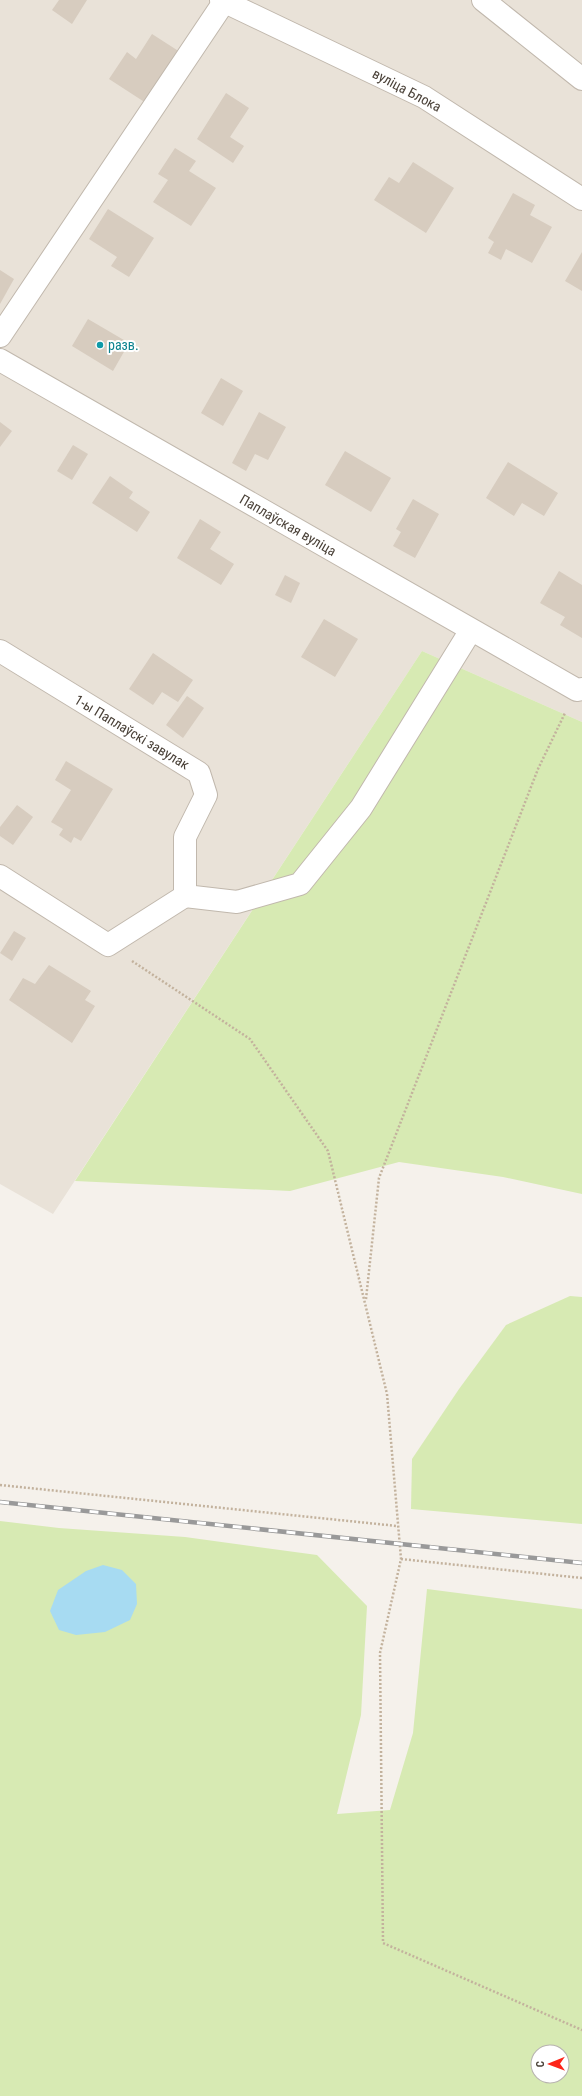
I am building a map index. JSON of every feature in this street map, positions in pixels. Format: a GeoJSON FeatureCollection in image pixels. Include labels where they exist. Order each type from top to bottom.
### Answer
{"type":"FeatureCollection","features":[{"type":"Feature","properties":{"kind":"street"},"geometry":{"type":"LineString","coordinates":[[483,0],[582,79]]}},
{"type":"Feature","properties":{"kind":"street"},"geometry":{"type":"LineString","coordinates":[[0,336],[222,1]]}},
{"type":"Feature","properties":{"kind":"street","name":"вуліца Блока"},"geometry":{"type":"LineString","coordinates":[[222,1],[424,96],[582,199]]}},
{"type":"Feature","properties":{"kind":"street","name":"Паплаўская вуліца"},"geometry":{"type":"LineString","coordinates":[[0,360],[470,630],[579,690]]}},
{"type":"Feature","properties":{"kind":"street"},"geometry":{"type":"LineString","coordinates":[[0,876],[108,945],[185,896],[237,902],[300,884],[361,808],[470,630]]}},
{"type":"Feature","properties":{"kind":"street","name":"1-ы Паплаўскі завулак"},"geometry":{"type":"LineString","coordinates":[[0,651],[199,773],[206,795],[184,837],[185,896]]}},
{"type":"Feature","properties":{"kind":"path"},"geometry":{"type":"LineString","coordinates":[[366,1302],[379,1178],[538,769],[579,690]]}},
{"type":"Feature","properties":{"kind":"path"},"geometry":{"type":"LineString","coordinates":[[108,945],[191,1002],[250,1039],[328,1152],[366,1302],[387,1394],[401,1559],[380,1653],[383,1943],[582,2030]]}},
{"type":"Feature","properties":{"kind":"path"},"geometry":{"type":"LineString","coordinates":[[0,1485],[397,1526]]}},
{"type":"Feature","properties":{"kind":"path"},"geometry":{"type":"LineString","coordinates":[[401,1559],[582,1578]]}},
{"type":"Feature","properties":{"kind":"shaded area"},"geometry":{"type":"Polygon","coordinates":[[[0,0],[582,0],[582,722],[422,651],[53,1214],[0,1184],[0,0]]]}},
{"type":"Feature","properties":{"kind":"green space"},"geometry":{"type":"Polygon","coordinates":[[[422,651],[582,722],[582,1194],[503,1177],[399,1162],[290,1191],[75,1181],[422,651]]]}},
{"type":"Feature","properties":{"kind":"green space"},"geometry":{"type":"Polygon","coordinates":[[[570,1296],[582,1297],[582,1524],[411,1509],[412,1459],[459,1389],[506,1325],[570,1296]]]}},
{"type":"Feature","properties":{"kind":"green space"},"geometry":{"type":"Polygon","coordinates":[[[0,1521],[59,1528],[185,1537],[317,1555],[367,1606],[361,1715],[337,1814],[390,1810],[413,1733],[427,1589],[582,1609],[582,2096],[0,2096],[0,1521]]]}},
{"type":"Feature","properties":{"kind":"water"},"geometry":{"type":"Polygon","coordinates":[[[103,1565],[122,1570],[136,1584],[137,1604],[130,1620],[105,1632],[76,1635],[59,1630],[50,1611],[58,1590],[86,1571],[103,1565]]]}},
{"type":"Feature","properties":{"kind":"building"},"geometry":{"type":"Polygon","coordinates":[[[59,0],[87,0],[72,24],[52,10],[59,0]]]}},
{"type":"Feature","properties":{"kind":"building"},"geometry":{"type":"Polygon","coordinates":[[[152,34],[180,52],[146,103],[109,79],[127,52],[136,59],[152,34]]]}},
{"type":"Feature","properties":{"kind":"building"},"geometry":{"type":"Polygon","coordinates":[[[226,93],[249,108],[230,137],[244,146],[233,163],[197,139],[226,93]]]}},
{"type":"Feature","properties":{"kind":"building"},"geometry":{"type":"Polygon","coordinates":[[[175,148],[196,161],[189,171],[216,188],[191,226],[153,202],[168,180],[158,174],[175,148]]]}},
{"type":"Feature","properties":{"kind":"building"},"geometry":{"type":"Polygon","coordinates":[[[413,162],[454,188],[426,233],[374,200],[389,177],[399,183],[413,162]]]}},
{"type":"Feature","properties":{"kind":"building"},"geometry":{"type":"Polygon","coordinates":[[[513,193],[535,205],[530,215],[552,227],[532,263],[506,249],[501,260],[488,253],[494,242],[488,238],[513,193]]]}},
{"type":"Feature","properties":{"kind":"building"},"geometry":{"type":"Polygon","coordinates":[[[108,209],[154,238],[129,277],[111,266],[117,257],[89,239],[108,209]]]}},
{"type":"Feature","properties":{"kind":"building"},"geometry":{"type":"Polygon","coordinates":[[[582,252],[582,291],[565,281],[582,252]]]}},
{"type":"Feature","properties":{"kind":"building"},"geometry":{"type":"Polygon","coordinates":[[[0,270],[14,279],[0,304],[0,270]]]}},
{"type":"Feature","properties":{"kind":"building","name":"разв."},"geometry":{"type":"Polygon","coordinates":[[[88,319],[129,343],[113,371],[72,346],[88,319]]]}},
{"type":"Feature","properties":{"kind":"building"},"geometry":{"type":"Polygon","coordinates":[[[221,378],[243,391],[223,426],[201,413],[221,378]]]}},
{"type":"Feature","properties":{"kind":"building"},"geometry":{"type":"Polygon","coordinates":[[[259,412],[286,427],[268,460],[255,454],[246,471],[232,463],[259,412]]]}},
{"type":"Feature","properties":{"kind":"building"},"geometry":{"type":"Polygon","coordinates":[[[0,422],[12,431],[0,447],[0,422]]]}},
{"type":"Feature","properties":{"kind":"building"},"geometry":{"type":"Polygon","coordinates":[[[73,445],[88,454],[72,480],[57,471],[73,445]]]}},
{"type":"Feature","properties":{"kind":"building"},"geometry":{"type":"Polygon","coordinates":[[[345,451],[391,478],[371,512],[325,485],[345,451]]]}},
{"type":"Feature","properties":{"kind":"building"},"geometry":{"type":"Polygon","coordinates":[[[508,462],[558,493],[544,516],[522,503],[514,516],[486,498],[508,462]]]}},
{"type":"Feature","properties":{"kind":"building"},"geometry":{"type":"Polygon","coordinates":[[[110,476],[133,492],[129,498],[150,512],[137,532],[92,503],[110,476]]]}},
{"type":"Feature","properties":{"kind":"building"},"geometry":{"type":"Polygon","coordinates":[[[413,499],[439,514],[415,558],[393,546],[401,532],[396,529],[413,499]]]}},
{"type":"Feature","properties":{"kind":"building"},"geometry":{"type":"Polygon","coordinates":[[[200,519],[221,532],[210,549],[234,564],[221,585],[177,558],[200,519]]]}},
{"type":"Feature","properties":{"kind":"building"},"geometry":{"type":"Polygon","coordinates":[[[559,571],[582,585],[582,638],[560,625],[565,617],[540,603],[559,571]]]}},
{"type":"Feature","properties":{"kind":"building"},"geometry":{"type":"Polygon","coordinates":[[[285,575],[300,583],[291,603],[275,595],[285,575]]]}},
{"type":"Feature","properties":{"kind":"building"},"geometry":{"type":"Polygon","coordinates":[[[324,619],[358,639],[335,677],[301,657],[324,619]]]}},
{"type":"Feature","properties":{"kind":"building"},"geometry":{"type":"Polygon","coordinates":[[[153,653],[193,680],[178,702],[162,692],[153,705],[129,689],[153,653]]]}},
{"type":"Feature","properties":{"kind":"building"},"geometry":{"type":"Polygon","coordinates":[[[187,696],[204,708],[183,738],[166,725],[187,696]]]}},
{"type":"Feature","properties":{"kind":"building"},"geometry":{"type":"Polygon","coordinates":[[[66,761],[113,789],[81,841],[74,837],[71,843],[59,835],[63,829],[51,822],[71,790],[55,780],[66,761]]]}},
{"type":"Feature","properties":{"kind":"building"},"geometry":{"type":"Polygon","coordinates":[[[17,805],[33,817],[13,845],[0,836],[0,827],[17,805]]]}},
{"type":"Feature","properties":{"kind":"building"},"geometry":{"type":"Polygon","coordinates":[[[14,931],[26,938],[12,961],[0,953],[14,931]]]}},
{"type":"Feature","properties":{"kind":"building"},"geometry":{"type":"Polygon","coordinates":[[[49,965],[91,991],[85,1000],[95,1006],[72,1043],[9,1000],[23,978],[35,984],[49,965]]]}},
{"type":"Feature","properties":{"kind":"railway"},"geometry":{"type":"LineString","coordinates":[[0,1502],[582,1563]]}},
{"type":"Feature","properties":{"kind":"place","name":"разв."},"geometry":{"type":"Point","coordinates":[100,345]}}]}
